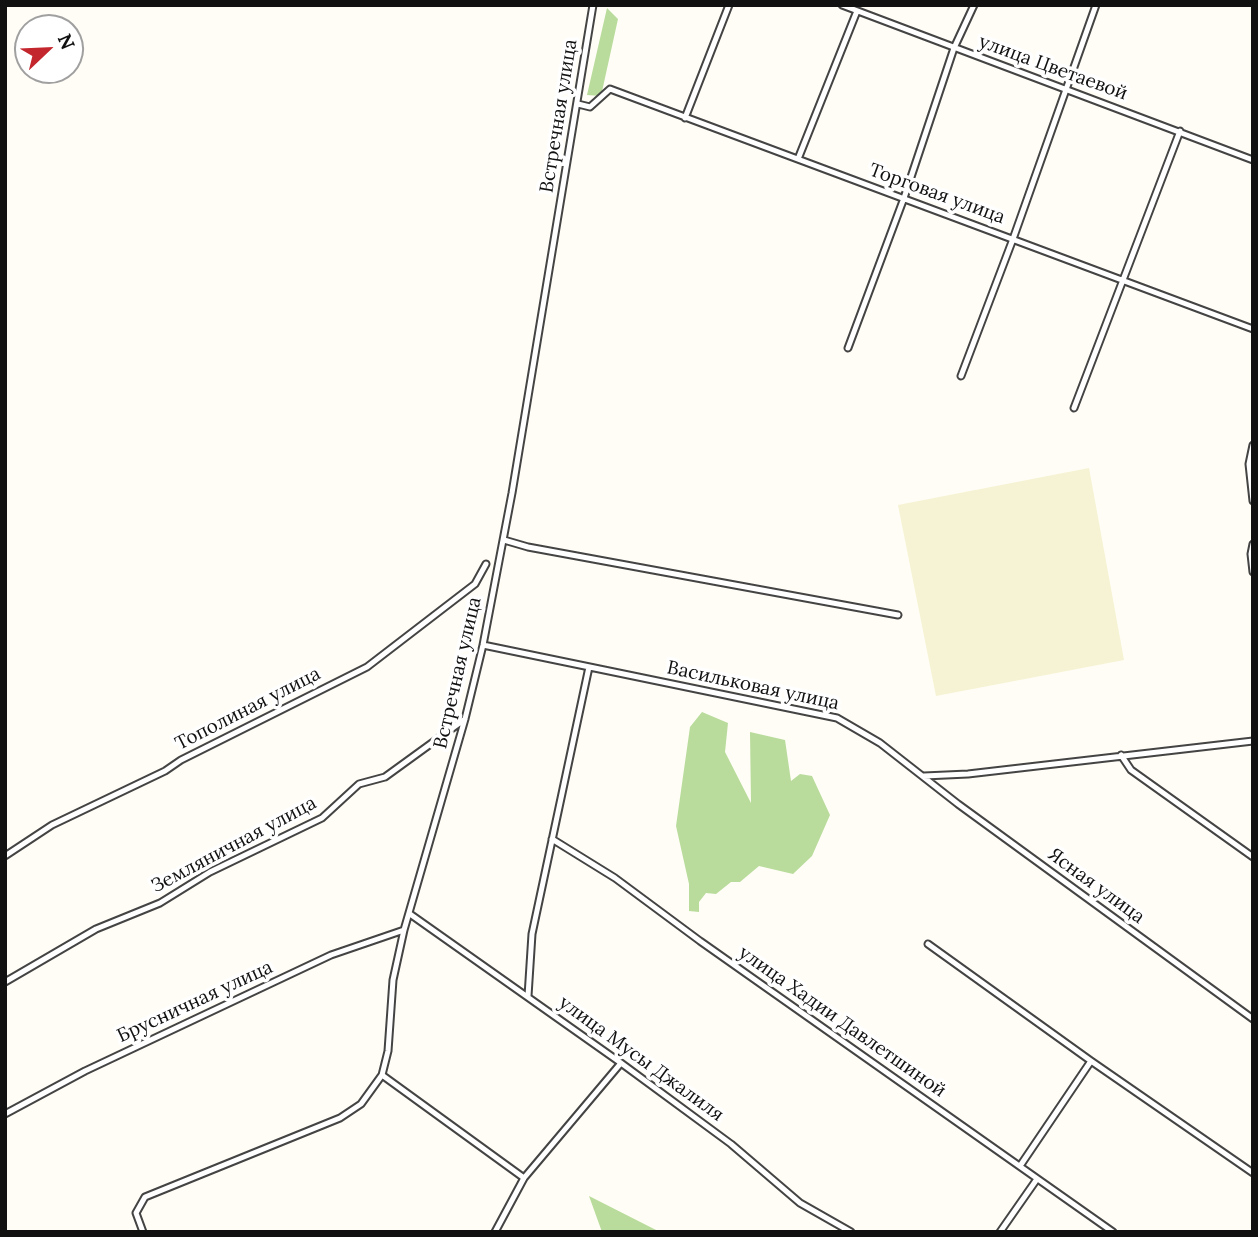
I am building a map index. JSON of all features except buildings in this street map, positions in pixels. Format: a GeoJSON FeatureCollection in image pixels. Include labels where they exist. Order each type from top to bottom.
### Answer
{"type":"FeatureCollection","features":[{"type":"Feature","properties":{"kind":"street","name":"Встречная улица"},"geometry":{"type":"LineString","coordinates":[[143,1232],[136,1213],[145,1197],[340,1118],[361,1104],[382,1075],[388,1051],[393,980],[404,930],[466,719],[504,540],[593,5]]}},
{"type":"Feature","properties":{"kind":"street"},"geometry":{"type":"LineString","coordinates":[[685,118],[729,5]]}},
{"type":"Feature","properties":{"kind":"street","name":"улица Цветаевой"},"geometry":{"type":"LineString","coordinates":[[842,5],[1253,160]]}},
{"type":"Feature","properties":{"kind":"street"},"geometry":{"type":"LineString","coordinates":[[848,348],[904,198],[954,48],[974,5]]}},
{"type":"Feature","properties":{"kind":"street"},"geometry":{"type":"LineString","coordinates":[[961,376],[1096,5]]}},
{"type":"Feature","properties":{"kind":"street"},"geometry":{"type":"LineString","coordinates":[[798,159],[858,11]]}},
{"type":"Feature","properties":{"kind":"street","name":"Торговая улица"},"geometry":{"type":"LineString","coordinates":[[578,104],[590,107],[610,89],[1253,329]]}},
{"type":"Feature","properties":{"kind":"street"},"geometry":{"type":"LineString","coordinates":[[1074,408],[1180,131]]}},
{"type":"Feature","properties":{"kind":"street"},"geometry":{"type":"LineString","coordinates":[[1253,445],[1248,464],[1253,501]]}},
{"type":"Feature","properties":{"kind":"street"},"geometry":{"type":"LineString","coordinates":[[504,540],[898,615]]}},
{"type":"Feature","properties":{"kind":"street"},"geometry":{"type":"LineString","coordinates":[[1253,544],[1253,572]]}},
{"type":"Feature","properties":{"kind":"street","name":"Тополиная улица"},"geometry":{"type":"LineString","coordinates":[[5,856],[52,825],[165,771],[181,760],[368,667],[475,584],[486,564]]}},
{"type":"Feature","properties":{"kind":"street","name":"Васильковая улица"},"geometry":{"type":"LineString","coordinates":[[483,645],[837,718],[880,743],[924,776]]}},
{"type":"Feature","properties":{"kind":"street"},"geometry":{"type":"LineString","coordinates":[[528,996],[532,934],[589,667]]}},
{"type":"Feature","properties":{"kind":"street","name":"Земляничная улица"},"geometry":{"type":"LineString","coordinates":[[5,982],[96,929],[160,903],[210,872],[322,818],[359,784],[385,777],[466,719]]}},
{"type":"Feature","properties":{"kind":"street"},"geometry":{"type":"LineString","coordinates":[[924,776],[968,774],[1253,741]]}},
{"type":"Feature","properties":{"kind":"street"},"geometry":{"type":"LineString","coordinates":[[1121,755],[1131,770],[1253,857]]}},
{"type":"Feature","properties":{"kind":"street","name":"Ясная улица"},"geometry":{"type":"LineString","coordinates":[[924,776],[958,804],[1253,1019]]}},
{"type":"Feature","properties":{"kind":"street","name":"улица Хадии Давлетшиной"},"geometry":{"type":"LineString","coordinates":[[552,839],[615,878],[732,964],[1113,1232]]}},
{"type":"Feature","properties":{"kind":"street","name":"улица Мусы Джалиля"},"geometry":{"type":"LineString","coordinates":[[410,914],[731,1144],[800,1203],[850,1232]]}},
{"type":"Feature","properties":{"kind":"street","name":"Брусничная улица"},"geometry":{"type":"LineString","coordinates":[[5,1114],[85,1071],[331,955],[404,930]]}},
{"type":"Feature","properties":{"kind":"street"},"geometry":{"type":"LineString","coordinates":[[928,944],[1253,1173]]}},
{"type":"Feature","properties":{"kind":"street"},"geometry":{"type":"LineString","coordinates":[[1020,1166],[1091,1061]]}},
{"type":"Feature","properties":{"kind":"street"},"geometry":{"type":"LineString","coordinates":[[495,1232],[524,1178],[621,1063]]}},
{"type":"Feature","properties":{"kind":"street"},"geometry":{"type":"LineString","coordinates":[[382,1075],[524,1178]]}},
{"type":"Feature","properties":{"kind":"street"},"geometry":{"type":"LineString","coordinates":[[1000,1232],[1037,1179]]}},
{"type":"Feature","properties":{"kind":"shaded area"},"geometry":{"type":"Polygon","coordinates":[[[1089,468],[1124,660],[936,696],[898,505],[1089,468]]]}},
{"type":"Feature","properties":{"kind":"green space"},"geometry":{"type":"Polygon","coordinates":[[[607,8],[618,19],[601,96],[587,95],[607,8]]]}},
{"type":"Feature","properties":{"kind":"green space"},"geometry":{"type":"Polygon","coordinates":[[[702,712],[728,723],[725,752],[751,803],[750,732],[785,740],[791,781],[800,774],[812,776],[830,815],[812,856],[793,874],[759,866],[740,882],[731,882],[716,894],[706,893],[699,902],[699,912],[689,911],[689,884],[676,826],[690,727],[702,712]]]}},
{"type":"Feature","properties":{"kind":"green space"},"geometry":{"type":"Polygon","coordinates":[[[589,1196],[660,1232],[602,1232],[589,1196]]]}}]}
